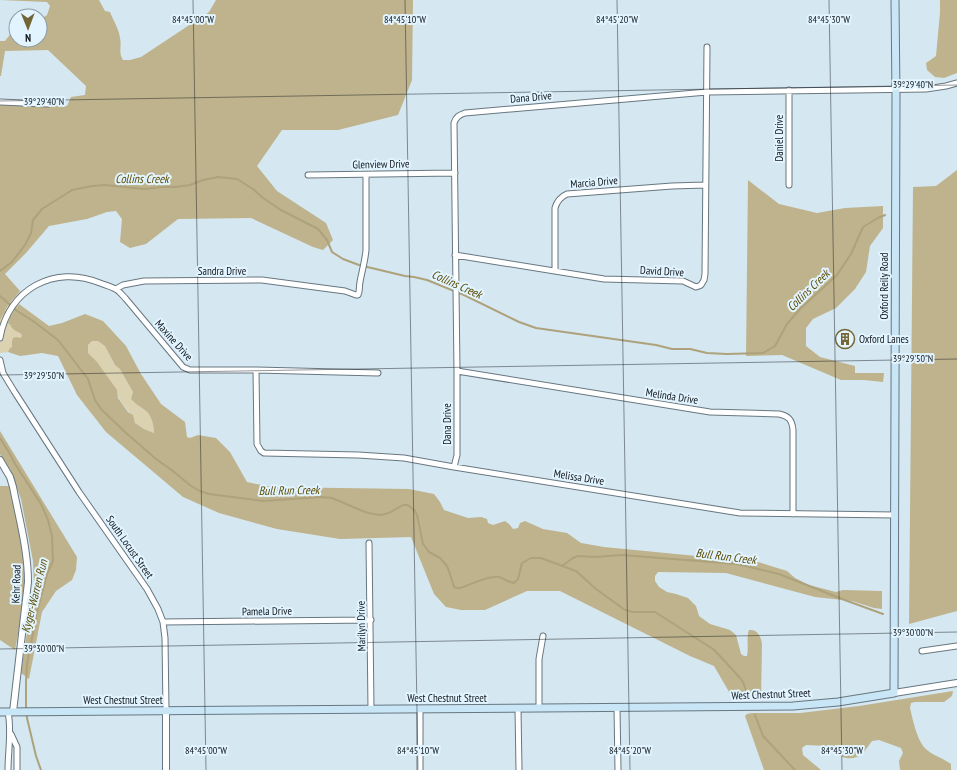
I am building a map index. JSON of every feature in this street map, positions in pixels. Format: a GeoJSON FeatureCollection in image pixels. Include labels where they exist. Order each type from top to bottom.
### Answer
{"type":"FeatureCollection","features":[{"type":"Feature","properties":{"kind":"main road","name":"Oxford Reily Road"},"geometry":{"type":"LineString","coordinates":[[894,693],[895,0]]}},
{"type":"Feature","properties":{"kind":"main road","name":"West Chestnut Street"},"geometry":{"type":"LineString","coordinates":[[7,712],[793,706],[838,702],[894,693]]}},
{"type":"Feature","properties":{"kind":"street","name":"David Drive"},"geometry":{"type":"LineString","coordinates":[[455,255],[604,279],[683,281],[692,286],[699,286],[704,280],[705,274],[707,47]]}},
{"type":"Feature","properties":{"kind":"street","name":"Dana Drive"},"geometry":{"type":"LineString","coordinates":[[454,467],[457,455],[457,372],[454,123],[459,114],[465,112],[707,92],[926,89],[957,83]]}},
{"type":"Feature","properties":{"kind":"street","name":"Daniel Drive"},"geometry":{"type":"LineString","coordinates":[[789,90],[789,185]]}},
{"type":"Feature","properties":{"kind":"street"},"geometry":{"type":"LineString","coordinates":[[0,102],[48,104]]}},
{"type":"Feature","properties":{"kind":"street","name":"Glenview Drive"},"geometry":{"type":"LineString","coordinates":[[308,175],[455,173]]}},
{"type":"Feature","properties":{"kind":"street","name":"Sandra Drive"},"geometry":{"type":"LineString","coordinates":[[116,289],[133,282],[144,281],[262,280],[346,291],[358,295],[366,250],[366,175]]}},
{"type":"Feature","properties":{"kind":"street","name":"Marcia Drive"},"geometry":{"type":"LineString","coordinates":[[555,271],[555,208],[557,201],[563,196],[567,194],[672,186],[705,186]]}},
{"type":"Feature","properties":{"kind":"street"},"geometry":{"type":"LineString","coordinates":[[0,338],[9,310],[22,295],[36,285],[49,279],[62,277],[86,278],[116,289]]}},
{"type":"Feature","properties":{"kind":"street","name":"Maxine Drive"},"geometry":{"type":"LineString","coordinates":[[116,289],[186,369],[378,373]]}},
{"type":"Feature","properties":{"kind":"street","name":"South Locust Street"},"geometry":{"type":"LineString","coordinates":[[0,360],[3,373],[14,391],[62,466],[147,589],[158,609],[163,622],[165,644],[166,770]]}},
{"type":"Feature","properties":{"kind":"street","name":"Melissa Drive"},"geometry":{"type":"LineString","coordinates":[[256,370],[257,444],[260,451],[264,453],[358,455],[404,458],[740,513],[895,515]]}},
{"type":"Feature","properties":{"kind":"street","name":"Melinda Drive"},"geometry":{"type":"LineString","coordinates":[[457,372],[710,412],[785,415],[790,419],[793,430],[793,514]]}},
{"type":"Feature","properties":{"kind":"street","name":"Kehr Road"},"geometry":{"type":"LineString","coordinates":[[0,460],[8,472],[13,487],[27,558],[28,572],[28,582],[7,712]]}},
{"type":"Feature","properties":{"kind":"street","name":"Marilyn Drive"},"geometry":{"type":"LineString","coordinates":[[369,543],[371,710]]}},
{"type":"Feature","properties":{"kind":"street","name":"Pamela Drive"},"geometry":{"type":"LineString","coordinates":[[163,622],[371,620]]}},
{"type":"Feature","properties":{"kind":"street"},"geometry":{"type":"LineString","coordinates":[[539,708],[538,658],[543,636]]}},
{"type":"Feature","properties":{"kind":"street"},"geometry":{"type":"LineString","coordinates":[[922,651],[957,646]]}},
{"type":"Feature","properties":{"kind":"street"},"geometry":{"type":"LineString","coordinates":[[894,693],[957,683]]}},
{"type":"Feature","properties":{"kind":"street"},"geometry":{"type":"LineString","coordinates":[[618,707],[618,770]]}},
{"type":"Feature","properties":{"kind":"street"},"geometry":{"type":"LineString","coordinates":[[518,708],[519,770]]}},
{"type":"Feature","properties":{"kind":"street"},"geometry":{"type":"LineString","coordinates":[[420,709],[420,770]]}},
{"type":"Feature","properties":{"kind":"street"},"geometry":{"type":"LineString","coordinates":[[7,712],[10,722],[8,770]]}},
{"type":"Feature","properties":{"kind":"street"},"geometry":{"type":"LineString","coordinates":[[10,733],[17,747],[17,770]]}},
{"type":"Feature","properties":{"kind":"shaded area"},"geometry":{"type":"Polygon","coordinates":[[[0,0],[99,0],[105,11],[110,12],[117,28],[123,60],[130,60],[141,57],[209,12],[216,0],[413,0],[412,80],[398,115],[338,130],[282,130],[257,166],[277,191],[326,223],[333,240],[323,250],[313,247],[251,218],[178,219],[146,244],[130,248],[120,242],[122,219],[116,211],[107,212],[87,219],[49,226],[26,253],[5,274],[20,291],[8,305],[0,320],[0,105],[67,106],[71,97],[85,95],[86,86],[48,50],[5,51],[0,76],[0,41],[5,41],[8,37],[8,48],[48,48],[48,12],[50,6],[47,2],[0,0]]]}},
{"type":"Feature","properties":{"kind":"shaded area"},"geometry":{"type":"Polygon","coordinates":[[[940,0],[957,0],[957,73],[944,78],[935,77],[927,70],[926,63],[936,56],[940,0]]]}},
{"type":"Feature","properties":{"kind":"shaded area"},"geometry":{"type":"Polygon","coordinates":[[[957,170],[957,611],[909,624],[913,187],[936,186],[957,170]]]}},
{"type":"Feature","properties":{"kind":"shaded area"},"geometry":{"type":"Polygon","coordinates":[[[748,180],[779,204],[817,213],[845,208],[883,206],[883,228],[870,246],[866,272],[855,289],[836,308],[813,319],[806,328],[806,346],[820,357],[855,366],[855,373],[884,373],[883,382],[841,380],[782,355],[746,356],[748,180]]]}},
{"type":"Feature","properties":{"kind":"shaded area"},"geometry":{"type":"Polygon","coordinates":[[[0,269],[20,291],[11,302],[70,345],[0,353],[0,269]]]}},
{"type":"Feature","properties":{"kind":"shaded area"},"geometry":{"type":"Polygon","coordinates":[[[19,304],[49,326],[62,323],[85,314],[103,321],[126,346],[141,374],[161,404],[185,422],[187,437],[190,438],[198,435],[216,438],[230,452],[247,482],[271,487],[409,489],[434,494],[444,510],[468,518],[481,517],[487,519],[488,523],[493,525],[505,521],[513,529],[518,528],[520,523],[525,521],[543,529],[567,533],[581,543],[604,547],[758,562],[787,571],[795,578],[809,585],[836,592],[843,590],[882,591],[882,609],[852,601],[815,597],[726,573],[658,572],[655,576],[655,581],[659,587],[667,592],[688,598],[696,606],[699,616],[710,624],[730,630],[736,635],[741,654],[744,656],[747,656],[749,630],[757,632],[762,644],[761,699],[738,699],[732,697],[714,666],[690,656],[560,591],[527,591],[485,610],[461,610],[446,607],[434,594],[411,537],[340,539],[277,529],[219,513],[183,497],[106,432],[77,395],[58,356],[42,353],[20,356],[8,352],[12,347],[13,338],[21,338],[22,335],[15,331],[8,323],[10,317],[19,304]],[[92,341],[88,345],[88,353],[97,362],[117,390],[118,398],[128,412],[133,415],[135,423],[154,433],[149,414],[131,399],[133,392],[120,369],[115,365],[105,346],[98,341],[92,341]]]}},
{"type":"Feature","properties":{"kind":"shaded area"},"geometry":{"type":"Polygon","coordinates":[[[92,341],[98,341],[105,345],[115,365],[120,368],[133,392],[131,399],[149,414],[154,433],[135,423],[131,414],[119,398],[115,388],[88,353],[88,345],[92,341]]]}},
{"type":"Feature","properties":{"kind":"shaded area"},"geometry":{"type":"Polygon","coordinates":[[[0,431],[77,557],[76,570],[72,580],[56,591],[42,612],[29,679],[21,673],[34,584],[33,561],[21,499],[10,469],[0,454],[0,431]]]}},
{"type":"Feature","properties":{"kind":"shaded area"},"geometry":{"type":"Polygon","coordinates":[[[0,486],[9,486],[21,539],[24,560],[24,601],[15,650],[0,640],[0,486]]]}},
{"type":"Feature","properties":{"kind":"shaded area"},"geometry":{"type":"Polygon","coordinates":[[[953,691],[952,696],[944,702],[915,702],[911,703],[910,708],[921,742],[927,750],[951,764],[951,770],[900,770],[899,761],[903,753],[901,748],[879,740],[872,741],[860,755],[852,758],[842,757],[839,750],[830,746],[806,745],[802,748],[803,755],[821,770],[764,770],[745,716],[752,713],[800,713],[859,706],[953,691]]]}},
{"type":"Feature","properties":{"kind":"waterway","name":"Collins Creek"},"geometry":{"type":"LineString","coordinates":[[0,271],[12,262],[25,245],[31,233],[33,220],[42,209],[72,190],[105,185],[144,189],[176,187],[190,185],[203,180],[218,177],[237,179],[281,210],[318,229],[327,240],[332,252],[343,259],[359,265],[427,280],[464,295],[519,322],[536,328],[656,345],[672,349],[690,349],[707,353],[763,353],[775,346],[787,324],[800,309],[837,275],[851,254],[863,227],[885,215]]}},
{"type":"Feature","properties":{"kind":"waterway","name":"Bull Run Creek"},"geometry":{"type":"LineString","coordinates":[[0,296],[17,311],[58,340],[88,379],[95,400],[101,409],[156,459],[191,486],[200,491],[209,494],[263,501],[321,497],[332,498],[365,512],[381,515],[389,513],[403,505],[408,505],[417,515],[423,544],[429,552],[440,558],[447,566],[454,587],[460,588],[495,577],[499,577],[514,583],[518,579],[522,563],[531,558],[541,558],[576,571],[596,589],[625,610],[633,612],[655,612],[713,649],[743,682],[748,696]]}},
{"type":"Feature","properties":{"kind":"waterway","name":"Kyger-Warren Run"},"geometry":{"type":"LineString","coordinates":[[0,438],[41,504],[48,520],[52,536],[53,561],[47,574],[37,612],[27,664],[26,682],[27,718],[41,770]]}},
{"type":"Feature","properties":{"kind":"waterway","name":"Bull Run Creek"},"geometry":{"type":"LineString","coordinates":[[562,566],[578,556],[595,557],[622,555],[737,564],[779,574],[883,614]]}},
{"type":"Feature","properties":{"kind":"waterway","name":"Bull Run Creek"},"geometry":{"type":"LineString","coordinates":[[755,715],[763,736],[795,770]]}},
{"type":"Feature","properties":{"kind":"place","name":"Oxford Lanes"},"geometry":{"type":"Point","coordinates":[845,339]}}]}
